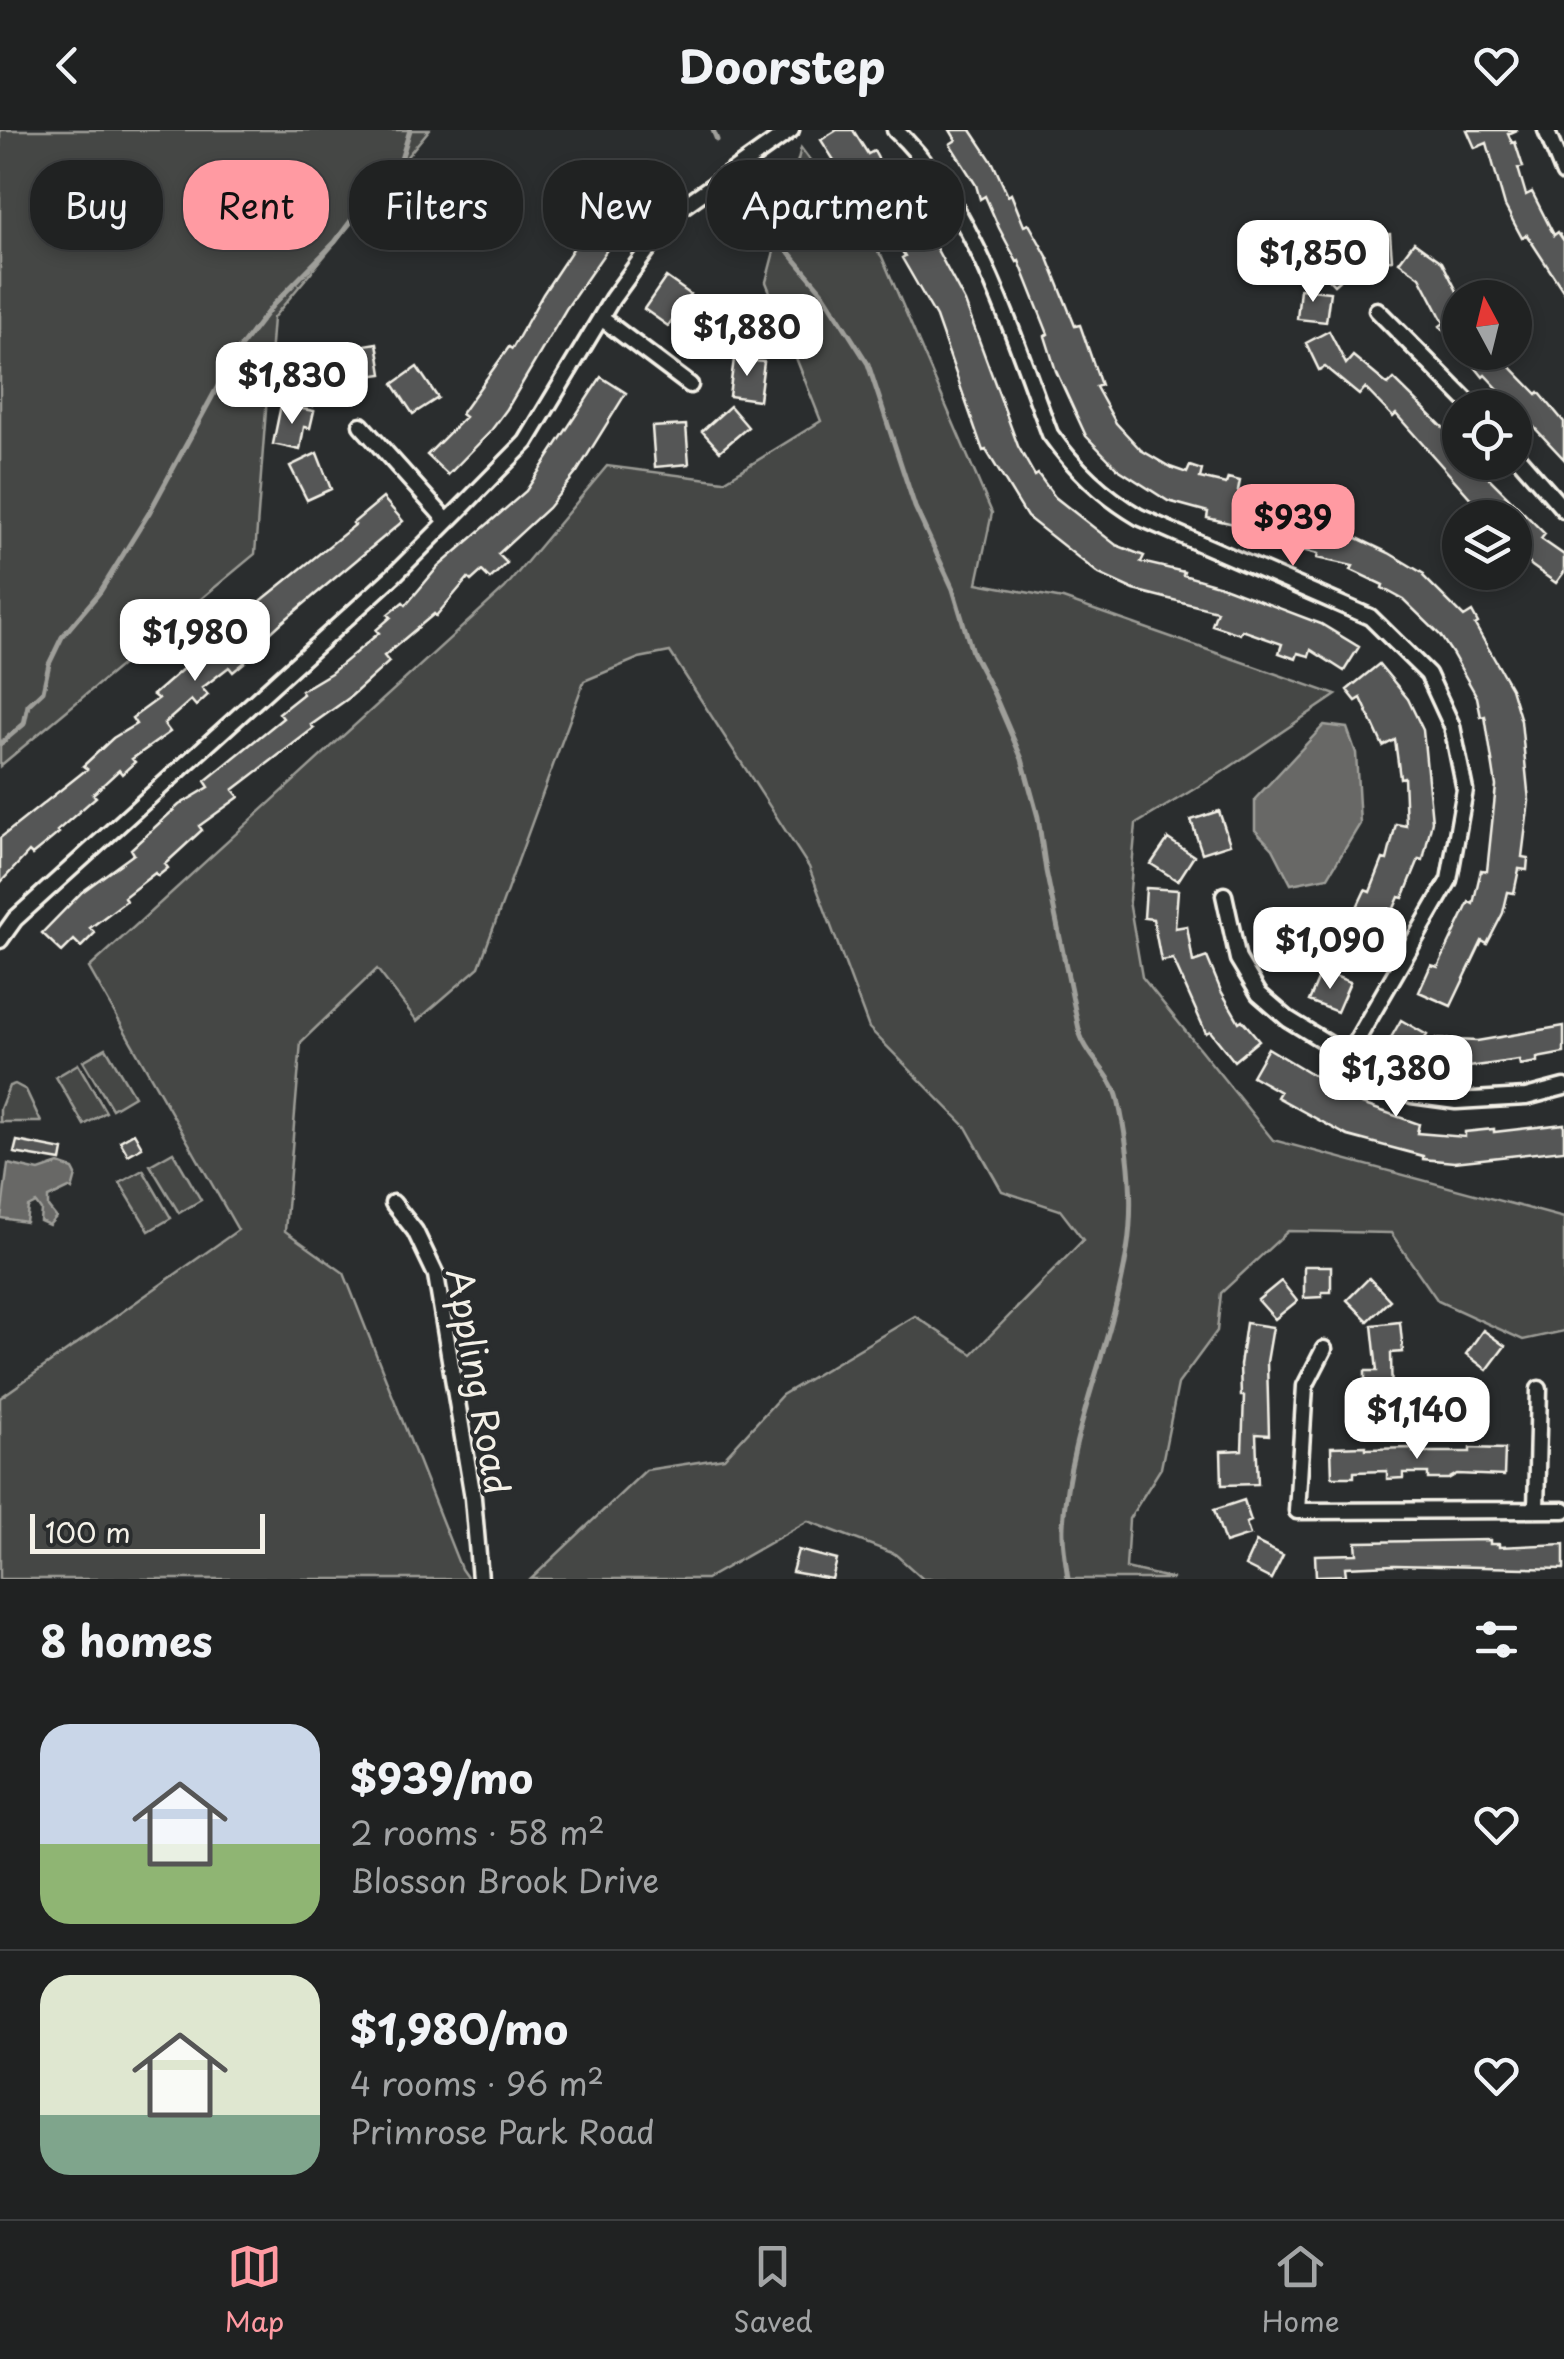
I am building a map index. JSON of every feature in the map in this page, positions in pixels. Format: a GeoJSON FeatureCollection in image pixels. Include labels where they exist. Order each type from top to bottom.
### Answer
{"type":"FeatureCollection","features":[{"type":"Feature","properties":{"kind":"street"},"geometry":{"type":"LineString","coordinates":[[0,940],[15,919],[393,576],[526,442],[602,318],[674,212],[791,130]]}},
{"type":"Feature","properties":{"kind":"street"},"geometry":{"type":"LineString","coordinates":[[895,130],[909,137],[964,219],[1050,434],[1072,465],[1111,500],[1139,517],[1370,617],[1428,674],[1452,726],[1465,790],[1449,880],[1347,1057]]}},
{"type":"Feature","properties":{"kind":"street"},"geometry":{"type":"LineString","coordinates":[[1546,130],[1564,174]]}},
{"type":"Feature","properties":{"kind":"street"},"geometry":{"type":"LineString","coordinates":[[1377,310],[1456,390]]}},
{"type":"Feature","properties":{"kind":"street"},"geometry":{"type":"LineString","coordinates":[[602,318],[690,385]]}},
{"type":"Feature","properties":{"kind":"street"},"geometry":{"type":"LineString","coordinates":[[362,425],[446,520]]}},
{"type":"Feature","properties":{"kind":"street"},"geometry":{"type":"LineString","coordinates":[[1532,473],[1564,510]]}},
{"type":"Feature","properties":{"kind":"street"},"geometry":{"type":"LineString","coordinates":[[1224,895],[1238,959],[1259,994],[1288,1019],[1412,1095],[1456,1101],[1526,1096],[1564,1087]]}},
{"type":"Feature","properties":{"kind":"street","name":"Appling Road"},"geometry":{"type":"LineString","coordinates":[[393,1203],[415,1230],[436,1274],[473,1498],[480,1579]]}},
{"type":"Feature","properties":{"kind":"street"},"geometry":{"type":"LineString","coordinates":[[1324,1348],[1304,1386],[1297,1511],[1564,1510]]}},
{"type":"Feature","properties":{"kind":"street"},"geometry":{"type":"LineString","coordinates":[[1536,1510],[1540,1389]]}},
{"type":"Feature","properties":{"kind":"shaded area"},"geometry":{"type":"Polygon","coordinates":[[[0,130],[429,130],[404,160],[349,160],[349,226],[273,318],[255,554],[0,766],[0,130]]]}},
{"type":"Feature","properties":{"kind":"shaded area"},"geometry":{"type":"Polygon","coordinates":[[[801,148],[810,160],[798,160],[801,148]]]}},
{"type":"Feature","properties":{"kind":"shaded area"},"geometry":{"type":"Polygon","coordinates":[[[774,250],[877,250],[882,257],[992,513],[977,583],[1063,599],[1336,695],[1221,773],[1136,824],[1129,901],[1142,977],[1273,1140],[1564,1218],[1564,1331],[1523,1340],[1438,1301],[1391,1233],[1288,1231],[1221,1293],[1217,1331],[1178,1384],[1161,1468],[1129,1519],[1126,1568],[1174,1579],[923,1579],[895,1554],[808,1521],[706,1579],[531,1579],[646,1470],[724,1458],[782,1395],[915,1316],[972,1354],[1083,1240],[1060,1210],[1002,1191],[966,1127],[869,1028],[809,867],[670,652],[639,658],[584,681],[479,967],[417,1021],[377,969],[301,1042],[285,1231],[344,1273],[468,1579],[0,1579],[0,1398],[238,1230],[89,968],[505,588],[607,466],[724,481],[821,421],[766,282],[774,250]]]}},
{"type":"Feature","properties":{"kind":"shaded area"},"geometry":{"type":"Polygon","coordinates":[[[1324,725],[1347,728],[1356,753],[1360,824],[1328,877],[1291,884],[1273,849],[1255,830],[1255,799],[1324,725]]]}},
{"type":"Feature","properties":{"kind":"shaded area"},"geometry":{"type":"Polygon","coordinates":[[[106,1048],[134,1096],[112,1109],[83,1061],[106,1048]]]}},
{"type":"Feature","properties":{"kind":"shaded area"},"geometry":{"type":"Polygon","coordinates":[[[78,1064],[106,1112],[84,1125],[56,1077],[78,1064]]]}},
{"type":"Feature","properties":{"kind":"shaded area"},"geometry":{"type":"Polygon","coordinates":[[[15,1084],[26,1090],[41,1122],[0,1122],[0,1109],[9,1086],[15,1084]]]}},
{"type":"Feature","properties":{"kind":"shaded area"},"geometry":{"type":"Polygon","coordinates":[[[173,1152],[201,1200],[179,1213],[150,1165],[173,1152]]]}},
{"type":"Feature","properties":{"kind":"shaded area"},"geometry":{"type":"Polygon","coordinates":[[[8,1164],[39,1171],[59,1164],[73,1169],[76,1175],[72,1190],[48,1198],[48,1207],[56,1217],[49,1225],[40,1221],[41,1210],[36,1203],[28,1207],[26,1222],[1,1218],[8,1164]]]}},
{"type":"Feature","properties":{"kind":"shaded area"},"geometry":{"type":"Polygon","coordinates":[[[143,1170],[171,1218],[149,1231],[120,1183],[143,1170]]]}},
{"type":"Feature","properties":{"kind":"building"},"geometry":{"type":"Polygon","coordinates":[[[837,130],[853,130],[868,154],[874,151],[879,160],[834,160],[821,140],[837,130]]]}},
{"type":"Feature","properties":{"kind":"building"},"geometry":{"type":"Polygon","coordinates":[[[950,130],[971,130],[993,163],[1024,226],[1029,224],[1048,258],[1075,326],[1080,325],[1101,385],[1096,387],[1116,423],[1141,450],[1187,473],[1190,466],[1202,470],[1200,478],[1226,484],[1228,478],[1240,481],[1238,491],[1318,517],[1316,526],[1353,536],[1389,553],[1424,574],[1464,617],[1472,612],[1478,623],[1475,625],[1511,688],[1521,721],[1529,801],[1522,857],[1528,858],[1527,870],[1519,869],[1514,893],[1508,892],[1503,913],[1487,944],[1482,941],[1451,1006],[1419,992],[1431,965],[1438,967],[1469,902],[1473,904],[1481,870],[1487,871],[1496,786],[1485,716],[1481,717],[1477,697],[1452,653],[1440,635],[1404,600],[1351,570],[1353,566],[1317,558],[1318,554],[1286,546],[1287,542],[1248,527],[1207,518],[1208,512],[1168,501],[1118,469],[1086,436],[1056,371],[1045,336],[1048,334],[1019,261],[985,196],[980,199],[964,160],[950,144],[956,140],[950,130]]]}},
{"type":"Feature","properties":{"kind":"building"},"geometry":{"type":"Polygon","coordinates":[[[1467,130],[1517,130],[1508,134],[1515,142],[1523,167],[1518,168],[1526,195],[1532,192],[1554,235],[1558,232],[1564,241],[1564,292],[1527,235],[1522,238],[1505,206],[1487,143],[1475,148],[1467,130]]]}},
{"type":"Feature","properties":{"kind":"building"},"geometry":{"type":"Polygon","coordinates":[[[1390,234],[1392,260],[1362,262],[1360,236],[1390,234]]]}},
{"type":"Feature","properties":{"kind":"building"},"geometry":{"type":"Polygon","coordinates":[[[1414,242],[1442,262],[1451,280],[1442,280],[1442,319],[1420,277],[1399,262],[1414,242]]]}},
{"type":"Feature","properties":{"kind":"building"},"geometry":{"type":"Polygon","coordinates":[[[1339,246],[1356,266],[1334,285],[1316,266],[1339,246]]]}},
{"type":"Feature","properties":{"kind":"building"},"geometry":{"type":"Polygon","coordinates":[[[572,250],[607,250],[566,309],[507,409],[448,475],[427,455],[465,417],[461,414],[509,347],[512,349],[572,250]]]}},
{"type":"Feature","properties":{"kind":"building"},"geometry":{"type":"Polygon","coordinates":[[[901,250],[937,250],[965,302],[1018,446],[1035,476],[1038,474],[1055,497],[1116,545],[1144,556],[1141,562],[1184,572],[1183,575],[1321,624],[1359,647],[1344,671],[1311,650],[1309,656],[1298,653],[1296,659],[1279,653],[1282,644],[1242,630],[1240,634],[1212,625],[1217,611],[1134,590],[1099,574],[1027,517],[986,450],[983,451],[936,317],[902,258],[905,256],[901,250]]]}},
{"type":"Feature","properties":{"kind":"building"},"geometry":{"type":"Polygon","coordinates":[[[666,277],[690,294],[668,326],[644,309],[666,277]]]}},
{"type":"Feature","properties":{"kind":"building"},"geometry":{"type":"Polygon","coordinates":[[[1300,289],[1330,292],[1326,322],[1297,319],[1300,289]]]}},
{"type":"Feature","properties":{"kind":"building"},"geometry":{"type":"Polygon","coordinates":[[[722,307],[749,330],[731,350],[704,327],[722,307]]]}},
{"type":"Feature","properties":{"kind":"building"},"geometry":{"type":"Polygon","coordinates":[[[1329,331],[1346,364],[1353,356],[1388,385],[1394,379],[1442,426],[1442,466],[1396,414],[1393,417],[1365,388],[1359,395],[1325,367],[1319,370],[1306,343],[1329,331]]]}},
{"type":"Feature","properties":{"kind":"building"},"geometry":{"type":"Polygon","coordinates":[[[377,343],[382,374],[344,375],[340,349],[377,343]]]}},
{"type":"Feature","properties":{"kind":"building"},"geometry":{"type":"Polygon","coordinates":[[[317,357],[339,378],[313,406],[291,385],[317,357]]]}},
{"type":"Feature","properties":{"kind":"building"},"geometry":{"type":"Polygon","coordinates":[[[734,359],[764,362],[759,400],[729,396],[734,359]]]}},
{"type":"Feature","properties":{"kind":"building"},"geometry":{"type":"Polygon","coordinates":[[[417,367],[438,398],[413,414],[393,384],[417,367]]]}},
{"type":"Feature","properties":{"kind":"building"},"geometry":{"type":"Polygon","coordinates":[[[1477,370],[1514,370],[1539,392],[1564,422],[1564,459],[1532,425],[1532,390],[1499,390],[1477,370]]]}},
{"type":"Feature","properties":{"kind":"building"},"geometry":{"type":"Polygon","coordinates":[[[601,377],[626,393],[577,472],[548,508],[498,554],[507,563],[490,579],[482,571],[471,581],[468,578],[436,616],[384,656],[389,662],[311,725],[314,728],[233,790],[239,797],[199,826],[202,830],[165,864],[168,868],[158,876],[155,873],[90,928],[95,933],[81,947],[74,940],[62,952],[42,933],[82,892],[134,854],[131,849],[179,805],[209,787],[205,781],[283,718],[279,713],[303,694],[301,691],[331,673],[379,633],[376,630],[391,617],[388,614],[403,602],[406,605],[438,567],[526,491],[601,377]]]}},
{"type":"Feature","properties":{"kind":"building"},"geometry":{"type":"Polygon","coordinates":[[[281,405],[314,411],[310,428],[304,427],[300,450],[273,444],[281,405]]]}},
{"type":"Feature","properties":{"kind":"building"},"geometry":{"type":"Polygon","coordinates":[[[730,406],[748,427],[720,451],[702,431],[730,406]]]}},
{"type":"Feature","properties":{"kind":"building"},"geometry":{"type":"Polygon","coordinates":[[[686,425],[689,464],[655,467],[652,427],[686,425]]]}},
{"type":"Feature","properties":{"kind":"building"},"geometry":{"type":"Polygon","coordinates":[[[317,453],[331,489],[307,500],[290,466],[317,453]]]}},
{"type":"Feature","properties":{"kind":"building"},"geometry":{"type":"Polygon","coordinates":[[[1454,480],[1491,480],[1511,500],[1472,500],[1454,480]]]}},
{"type":"Feature","properties":{"kind":"building"},"geometry":{"type":"Polygon","coordinates":[[[383,498],[403,521],[280,624],[233,672],[229,667],[202,688],[208,695],[196,706],[191,700],[164,724],[170,732],[132,759],[135,762],[122,774],[119,770],[59,833],[32,855],[29,852],[0,883],[0,838],[87,769],[83,766],[113,738],[136,724],[132,718],[158,699],[153,695],[192,661],[190,658],[383,498]]]}},
{"type":"Feature","properties":{"kind":"building"},"geometry":{"type":"Polygon","coordinates":[[[1532,521],[1545,534],[1541,539],[1564,555],[1564,572],[1556,583],[1532,566],[1532,521]]]}},
{"type":"Feature","properties":{"kind":"building"},"geometry":{"type":"Polygon","coordinates":[[[1379,664],[1408,699],[1423,730],[1432,821],[1423,860],[1419,859],[1403,898],[1399,897],[1384,931],[1379,929],[1365,961],[1337,950],[1365,890],[1370,892],[1383,859],[1387,860],[1396,824],[1406,826],[1404,777],[1400,778],[1395,740],[1383,746],[1361,698],[1356,701],[1347,690],[1379,664]]]}},
{"type":"Feature","properties":{"kind":"building"},"geometry":{"type":"Polygon","coordinates":[[[1219,811],[1230,844],[1202,853],[1191,820],[1219,811]]]}},
{"type":"Feature","properties":{"kind":"building"},"geometry":{"type":"Polygon","coordinates":[[[1168,839],[1194,856],[1178,881],[1151,864],[1168,839]]]}},
{"type":"Feature","properties":{"kind":"building"},"geometry":{"type":"Polygon","coordinates":[[[1146,888],[1178,890],[1175,928],[1187,926],[1193,962],[1207,957],[1239,1022],[1242,1020],[1259,1040],[1234,1061],[1210,1031],[1206,1033],[1173,959],[1161,961],[1153,919],[1144,918],[1146,888]]]}},
{"type":"Feature","properties":{"kind":"building"},"geometry":{"type":"Polygon","coordinates":[[[1296,932],[1310,957],[1287,970],[1272,945],[1296,932]]]}},
{"type":"Feature","properties":{"kind":"building"},"geometry":{"type":"Polygon","coordinates":[[[1327,973],[1350,982],[1337,1012],[1309,1001],[1320,975],[1324,980],[1327,973]]]}},
{"type":"Feature","properties":{"kind":"building"},"geometry":{"type":"Polygon","coordinates":[[[1401,1020],[1427,1035],[1414,1057],[1388,1043],[1401,1020]]]}},
{"type":"Feature","properties":{"kind":"building"},"geometry":{"type":"Polygon","coordinates":[[[1564,1026],[1564,1053],[1537,1058],[1537,1062],[1433,1066],[1435,1039],[1477,1041],[1564,1026]]]}},
{"type":"Feature","properties":{"kind":"building"},"geometry":{"type":"Polygon","coordinates":[[[1268,1048],[1362,1104],[1419,1124],[1417,1133],[1465,1137],[1465,1132],[1564,1124],[1564,1150],[1454,1162],[1423,1159],[1348,1136],[1277,1097],[1280,1092],[1252,1076],[1268,1048]]]}},
{"type":"Feature","properties":{"kind":"building"},"geometry":{"type":"Polygon","coordinates":[[[134,1133],[142,1147],[128,1155],[120,1141],[134,1133]]]}},
{"type":"Feature","properties":{"kind":"building"},"geometry":{"type":"Polygon","coordinates":[[[17,1141],[63,1150],[61,1161],[14,1153],[17,1141]]]}},
{"type":"Feature","properties":{"kind":"building"},"geometry":{"type":"Polygon","coordinates":[[[1304,1266],[1331,1266],[1331,1292],[1304,1298],[1304,1266]]]}},
{"type":"Feature","properties":{"kind":"building"},"geometry":{"type":"Polygon","coordinates":[[[1369,1278],[1390,1300],[1368,1321],[1347,1300],[1369,1278]]]}},
{"type":"Feature","properties":{"kind":"building"},"geometry":{"type":"Polygon","coordinates":[[[1281,1281],[1297,1301],[1275,1319],[1258,1300],[1281,1281]]]}},
{"type":"Feature","properties":{"kind":"building"},"geometry":{"type":"Polygon","coordinates":[[[1400,1322],[1403,1352],[1391,1353],[1392,1405],[1365,1406],[1365,1371],[1377,1371],[1372,1325],[1400,1322]]]}},
{"type":"Feature","properties":{"kind":"building"},"geometry":{"type":"Polygon","coordinates":[[[1246,1323],[1273,1327],[1267,1362],[1269,1435],[1256,1434],[1258,1484],[1222,1485],[1221,1451],[1242,1450],[1244,1396],[1240,1365],[1246,1323]]]}},
{"type":"Feature","properties":{"kind":"building"},"geometry":{"type":"Polygon","coordinates":[[[1483,1330],[1505,1346],[1487,1370],[1466,1354],[1483,1330]]]}},
{"type":"Feature","properties":{"kind":"building"},"geometry":{"type":"Polygon","coordinates":[[[1483,1382],[1485,1410],[1458,1412],[1456,1384],[1483,1382]]]}},
{"type":"Feature","properties":{"kind":"building"},"geometry":{"type":"Polygon","coordinates":[[[1331,1447],[1413,1448],[1413,1452],[1505,1449],[1504,1476],[1457,1474],[1448,1479],[1428,1479],[1428,1473],[1403,1473],[1403,1478],[1387,1479],[1387,1471],[1332,1477],[1331,1447]]]}},
{"type":"Feature","properties":{"kind":"building"},"geometry":{"type":"Polygon","coordinates":[[[1244,1500],[1251,1521],[1246,1523],[1250,1535],[1225,1543],[1214,1510],[1244,1500]]]}},
{"type":"Feature","properties":{"kind":"building"},"geometry":{"type":"Polygon","coordinates":[[[1490,1540],[1490,1544],[1499,1547],[1564,1544],[1564,1569],[1394,1565],[1345,1567],[1346,1575],[1316,1576],[1315,1555],[1357,1554],[1356,1542],[1490,1540]]]}},
{"type":"Feature","properties":{"kind":"building"},"geometry":{"type":"Polygon","coordinates":[[[1256,1542],[1283,1555],[1271,1579],[1245,1566],[1256,1542]]]}},
{"type":"Feature","properties":{"kind":"building"},"geometry":{"type":"Polygon","coordinates":[[[798,1550],[837,1560],[832,1579],[792,1572],[798,1550]]]}},
{"type":"Feature","properties":{"kind":"waterway"},"geometry":{"type":"LineString","coordinates":[[0,744],[24,724],[28,705],[43,691],[49,664],[62,637],[100,592],[149,513],[236,353],[273,305],[335,242],[368,198],[399,166],[410,130]]}},
{"type":"Feature","properties":{"kind":"waterway"},"geometry":{"type":"LineString","coordinates":[[713,130],[717,140]]}},
{"type":"Feature","properties":{"kind":"waterway"},"geometry":{"type":"LineString","coordinates":[[787,250],[823,293],[868,364],[915,507],[953,589],[972,652],[1022,759],[1038,817],[1080,1034],[1118,1099],[1130,1175],[1131,1213],[1112,1320],[1073,1456],[1063,1532],[1068,1579]]}}]}
